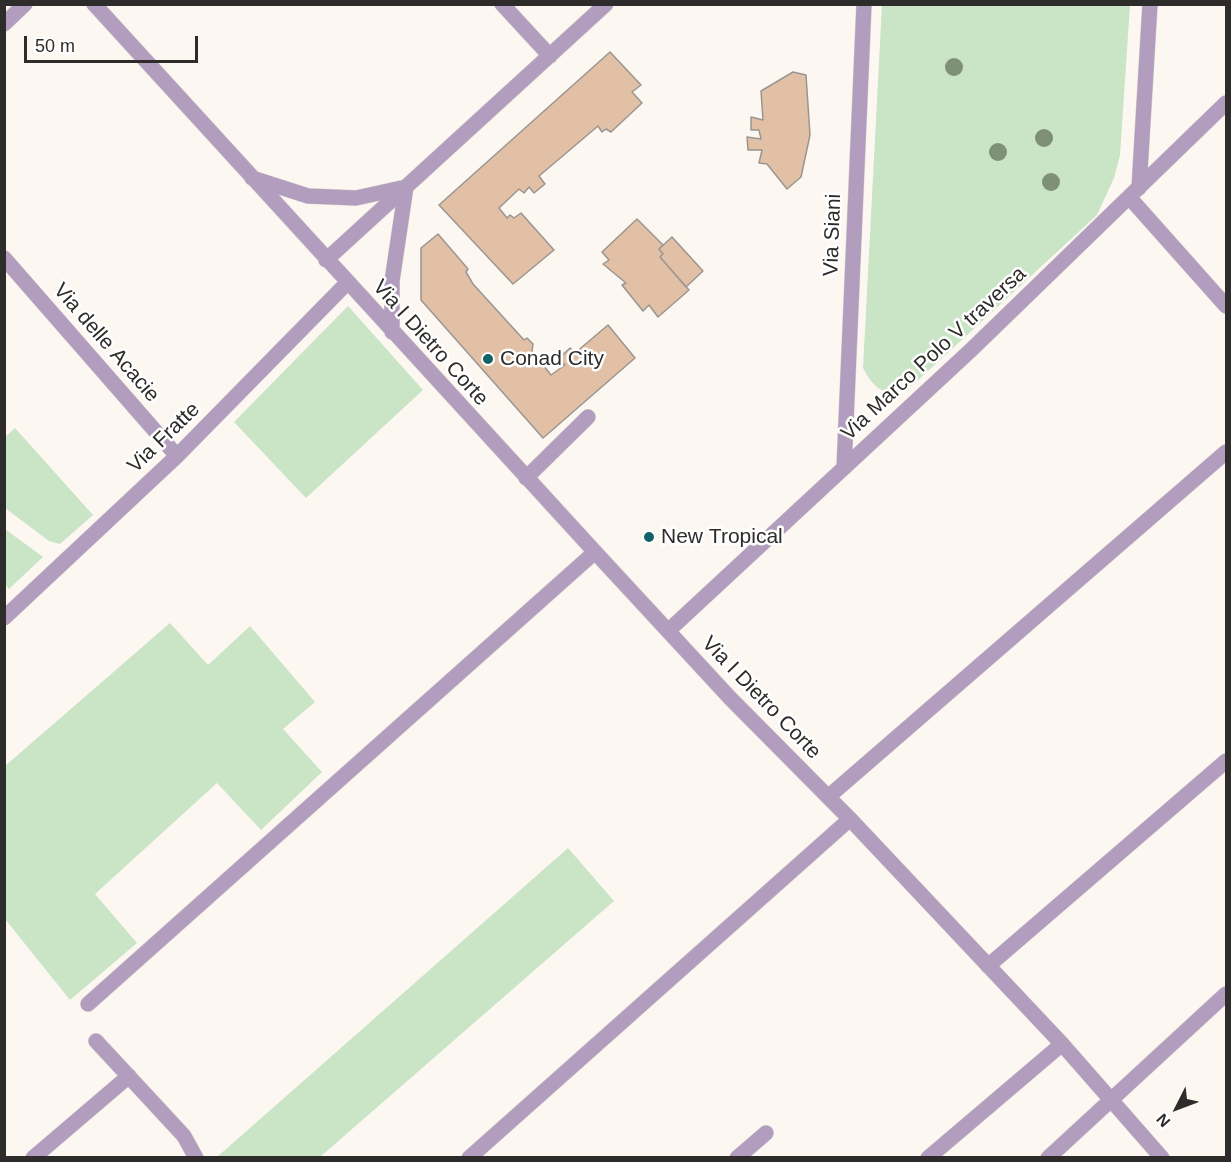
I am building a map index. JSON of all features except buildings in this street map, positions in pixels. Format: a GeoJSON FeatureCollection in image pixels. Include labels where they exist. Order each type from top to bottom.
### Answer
{"type":"FeatureCollection","features":[{"type":"Feature","properties":{"kind":"street"},"geometry":{"type":"LineString","coordinates":[[4,24],[26,4]]}},
{"type":"Feature","properties":{"kind":"street","name":"Via I Dietro Corte"},"geometry":{"type":"LineString","coordinates":[[94,4],[526,478],[668,631],[850,819],[1062,1044],[1162,1158]]}},
{"type":"Feature","properties":{"kind":"street"},"geometry":{"type":"LineString","coordinates":[[502,4],[550,56]]}},
{"type":"Feature","properties":{"kind":"street"},"geometry":{"type":"LineString","coordinates":[[326,260],[606,4]]}},
{"type":"Feature","properties":{"kind":"street","name":"Via Siani"},"geometry":{"type":"LineString","coordinates":[[844,468],[864,4]]}},
{"type":"Feature","properties":{"kind":"street"},"geometry":{"type":"LineString","coordinates":[[1150,4],[1134,192],[1227,306]]}},
{"type":"Feature","properties":{"kind":"street","name":"Via Marco Polo V traversa"},"geometry":{"type":"LineString","coordinates":[[668,631],[844,468],[1227,104]]}},
{"type":"Feature","properties":{"kind":"street"},"geometry":{"type":"LineString","coordinates":[[252,178],[308,196],[356,198],[406,188]]}},
{"type":"Feature","properties":{"kind":"street"},"geometry":{"type":"LineString","coordinates":[[392,332],[392,280],[406,188]]}},
{"type":"Feature","properties":{"kind":"street","name":"Via delle Acacie"},"geometry":{"type":"LineString","coordinates":[[4,258],[177,456]]}},
{"type":"Feature","properties":{"kind":"street","name":"Via Fratte"},"geometry":{"type":"LineString","coordinates":[[4,618],[177,456],[347,283]]}},
{"type":"Feature","properties":{"kind":"street"},"geometry":{"type":"LineString","coordinates":[[526,478],[588,417]]}},
{"type":"Feature","properties":{"kind":"street"},"geometry":{"type":"LineString","coordinates":[[828,796],[1227,452]]}},
{"type":"Feature","properties":{"kind":"street"},"geometry":{"type":"LineString","coordinates":[[88,1004],[595,552]]}},
{"type":"Feature","properties":{"kind":"street"},"geometry":{"type":"LineString","coordinates":[[988,966],[1227,761]]}},
{"type":"Feature","properties":{"kind":"street"},"geometry":{"type":"LineString","coordinates":[[469,1158],[850,819]]}},
{"type":"Feature","properties":{"kind":"street"},"geometry":{"type":"LineString","coordinates":[[1048,1158],[1227,994]]}},
{"type":"Feature","properties":{"kind":"street"},"geometry":{"type":"LineString","coordinates":[[96,1041],[184,1136],[196,1158]]}},
{"type":"Feature","properties":{"kind":"street"},"geometry":{"type":"LineString","coordinates":[[928,1158],[1062,1044]]}},
{"type":"Feature","properties":{"kind":"street"},"geometry":{"type":"LineString","coordinates":[[33,1158],[129,1076]]}},
{"type":"Feature","properties":{"kind":"street"},"geometry":{"type":"LineString","coordinates":[[737,1158],[766,1132]]}},
{"type":"Feature","properties":{"kind":"green space"},"geometry":{"type":"Polygon","coordinates":[[[882,5],[1130,5],[1120,155],[1114,178],[1097,215],[914,384],[905,389],[890,392],[878,388],[863,368],[882,5]]]}},
{"type":"Feature","properties":{"kind":"green space"},"geometry":{"type":"Polygon","coordinates":[[[348,306],[423,390],[306,498],[234,422],[348,306]]]}},
{"type":"Feature","properties":{"kind":"green space"},"geometry":{"type":"Polygon","coordinates":[[[15,428],[93,515],[60,544],[49,541],[5,508],[5,437],[15,428]]]}},
{"type":"Feature","properties":{"kind":"green space"},"geometry":{"type":"Polygon","coordinates":[[[5,529],[43,557],[9,589],[5,584],[5,529]]]}},
{"type":"Feature","properties":{"kind":"green space"},"geometry":{"type":"Polygon","coordinates":[[[170,623],[208,665],[250,626],[315,702],[283,729],[322,772],[261,830],[217,783],[95,894],[137,943],[70,1000],[5,919],[5,766],[170,623]]]}},
{"type":"Feature","properties":{"kind":"green space"},"geometry":{"type":"Polygon","coordinates":[[[568,848],[614,901],[320,1157],[217,1157],[568,848]]]}},
{"type":"Feature","properties":{"kind":"place","name":"Conad City"},"geometry":{"type":"Point","coordinates":[488,359]}},
{"type":"Feature","properties":{"kind":"place","name":"New Tropical"},"geometry":{"type":"Point","coordinates":[649,537]}}]}
